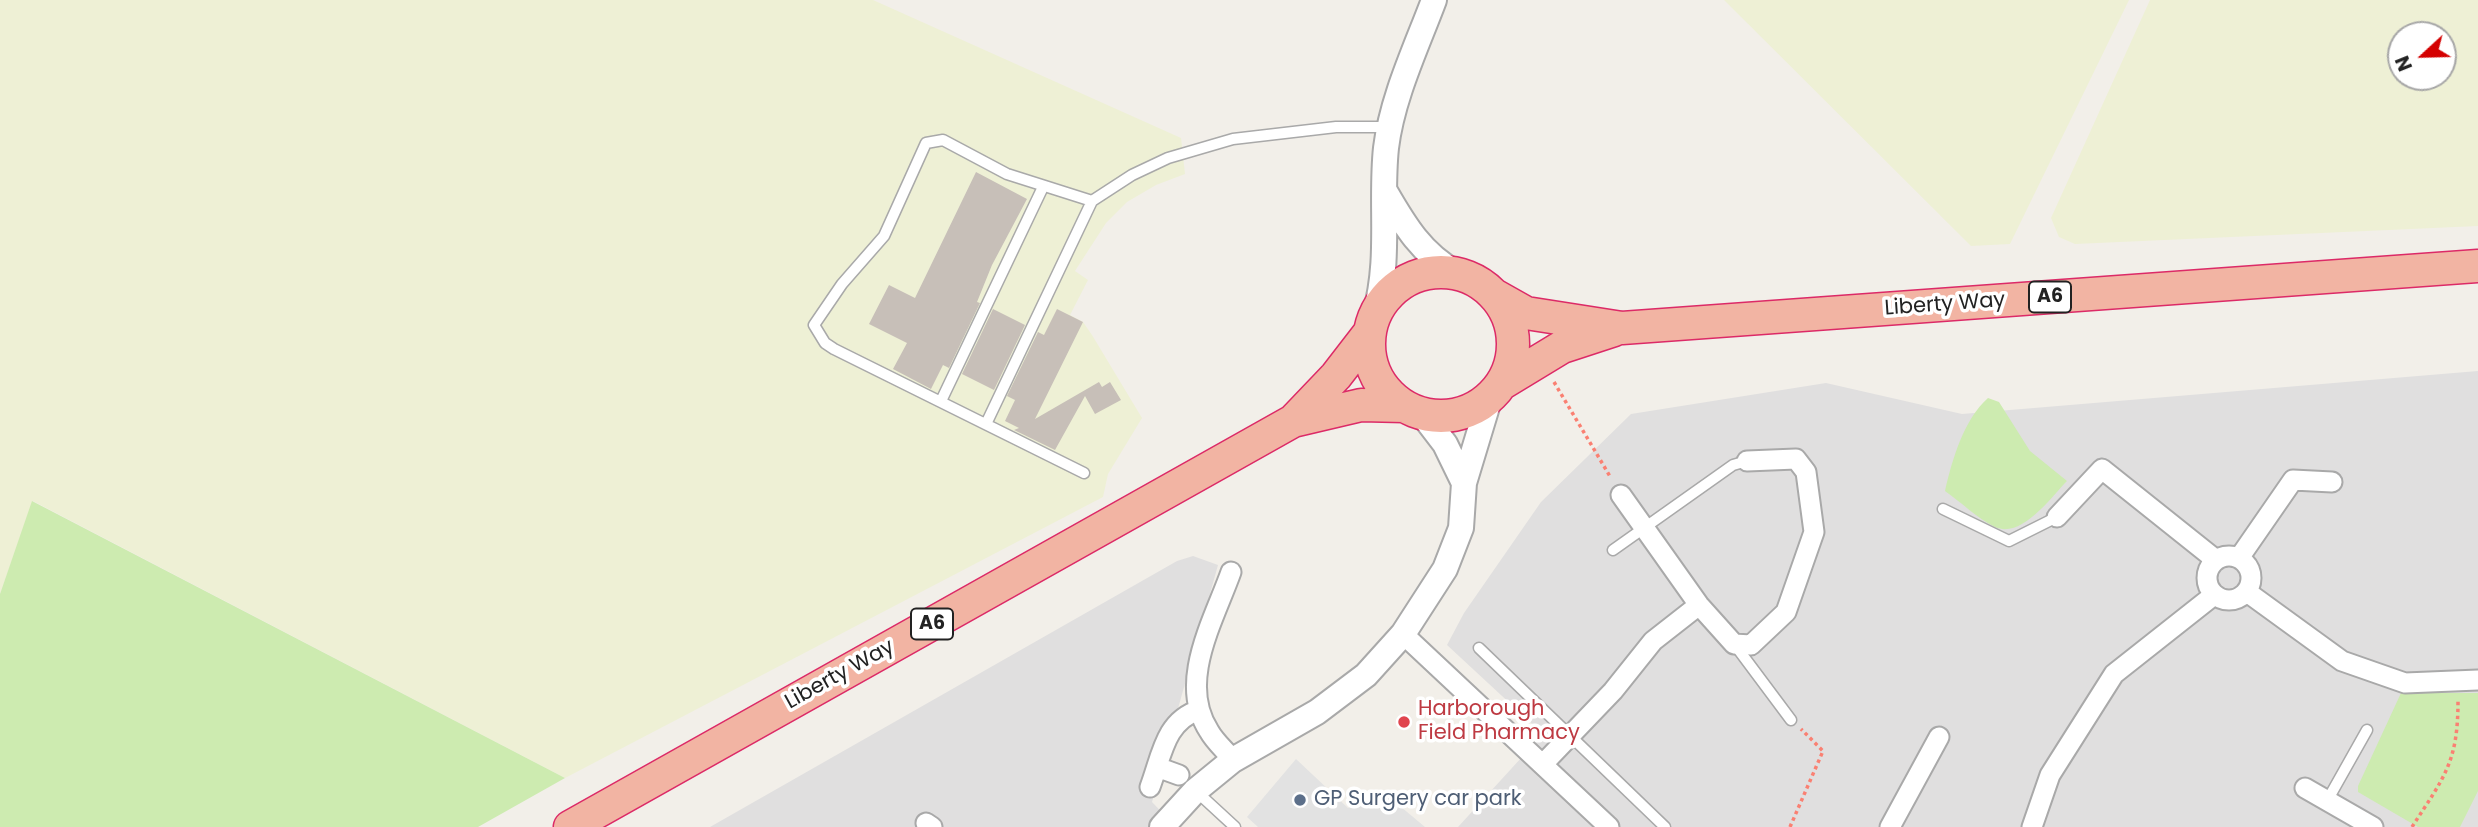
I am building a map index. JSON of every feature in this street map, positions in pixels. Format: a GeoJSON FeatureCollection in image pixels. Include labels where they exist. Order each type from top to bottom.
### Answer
{"type":"FeatureCollection","features":[{"type":"Feature","properties":{"kind":"highway","name":"Liberty Way"},"geometry":{"type":"LineString","coordinates":[[1494,295],[1526,313],[1622,328],[2478,265]]}},
{"type":"Feature","properties":{"kind":"highway"},"geometry":{"type":"LineString","coordinates":[[1437,271],[1457,273],[1477,281],[1494,295],[1507,315],[1513,338],[1511,362],[1495,391],[1458,414],[1413,410],[1380,382],[1369,349],[1372,323],[1385,298],[1400,284],[1417,275],[1437,271]]}},
{"type":"Feature","properties":{"kind":"highway","name":"Liberty Way"},"geometry":{"type":"LineString","coordinates":[[1293,421],[1336,376],[1372,323]]}},
{"type":"Feature","properties":{"kind":"highway","name":"Liberty Way"},"geometry":{"type":"LineString","coordinates":[[1495,391],[1562,347],[1622,328]]}},
{"type":"Feature","properties":{"kind":"highway","name":"Liberty Way"},"geometry":{"type":"LineString","coordinates":[[570,827],[1293,421],[1361,405],[1413,410]]}},
{"type":"Feature","properties":{"kind":"street"},"geometry":{"type":"LineString","coordinates":[[1372,323],[1385,263],[1389,127],[1434,0]]}},
{"type":"Feature","properties":{"kind":"street"},"geometry":{"type":"LineString","coordinates":[[1386,192],[1404,226],[1421,247],[1433,259],[1457,273]]}},
{"type":"Feature","properties":{"kind":"street"},"geometry":{"type":"LineString","coordinates":[[1162,827],[1187,783],[1317,712],[1366,676],[1403,634],[1445,569],[1461,528],[1464,483],[1495,391]]}},
{"type":"Feature","properties":{"kind":"street"},"geometry":{"type":"LineString","coordinates":[[1413,410],[1445,444],[1464,483]]}},
{"type":"Feature","properties":{"kind":"street"},"geometry":{"type":"LineString","coordinates":[[1621,495],[1699,605],[1734,644],[1751,645],[1786,612],[1814,531],[1806,472],[1796,459],[1747,461]]}},
{"type":"Feature","properties":{"kind":"street"},"geometry":{"type":"LineString","coordinates":[[2057,517],[2102,469],[2217,559]]}},
{"type":"Feature","properties":{"kind":"street"},"geometry":{"type":"LineString","coordinates":[[2239,558],[2293,480],[2332,482]]}},
{"type":"Feature","properties":{"kind":"street"},"geometry":{"type":"LineString","coordinates":[[2224,556],[2239,558],[2246,563],[2252,577],[2247,592],[2234,600],[2214,595],[2209,589],[2207,574],[2217,559],[2224,556]]}},
{"type":"Feature","properties":{"kind":"street"},"geometry":{"type":"LineString","coordinates":[[1231,572],[1198,666],[1196,681],[1199,710],[1209,731],[1233,760]]}},
{"type":"Feature","properties":{"kind":"street"},"geometry":{"type":"LineString","coordinates":[[2247,592],[2342,661],[2405,682],[2468,681]]}},
{"type":"Feature","properties":{"kind":"street"},"geometry":{"type":"LineString","coordinates":[[2032,827],[2050,775],[2114,674],[2214,595]]}},
{"type":"Feature","properties":{"kind":"street"},"geometry":{"type":"LineString","coordinates":[[1543,764],[1653,641],[1699,605]]}},
{"type":"Feature","properties":{"kind":"street"},"geometry":{"type":"LineString","coordinates":[[1403,634],[1609,827]]}},
{"type":"Feature","properties":{"kind":"street"},"geometry":{"type":"LineString","coordinates":[[1150,787],[1176,722],[1199,710]]}},
{"type":"Feature","properties":{"kind":"street"},"geometry":{"type":"LineString","coordinates":[[1890,827],[1940,737]]}},
{"type":"Feature","properties":{"kind":"street"},"geometry":{"type":"LineString","coordinates":[[1157,767],[1187,783]]}},
{"type":"Feature","properties":{"kind":"street"},"geometry":{"type":"LineString","coordinates":[[2305,788],[2373,827]]}},
{"type":"Feature","properties":{"kind":"lane"},"geometry":{"type":"LineString","coordinates":[[986,424],[1092,201],[1132,175],[1168,158],[1233,139],[1336,127],[1389,127]]}},
{"type":"Feature","properties":{"kind":"lane"},"geometry":{"type":"LineString","coordinates":[[1084,473],[824,343],[814,325],[818,316],[884,236],[926,143],[943,140],[1007,174],[1092,201]]}},
{"type":"Feature","properties":{"kind":"lane"},"geometry":{"type":"LineString","coordinates":[[941,401],[1043,187]]}},
{"type":"Feature","properties":{"kind":"lane"},"geometry":{"type":"LineString","coordinates":[[1613,550],[1732,465],[1747,461]]}},
{"type":"Feature","properties":{"kind":"lane"},"geometry":{"type":"LineString","coordinates":[[1943,509],[2009,541],[2057,517]]}},
{"type":"Feature","properties":{"kind":"lane"},"geometry":{"type":"LineString","coordinates":[[1734,644],[1791,720]]}},
{"type":"Feature","properties":{"kind":"lane"},"geometry":{"type":"LineString","coordinates":[[1479,648],[1665,827]]}},
{"type":"Feature","properties":{"kind":"lane"},"geometry":{"type":"LineString","coordinates":[[2327,801],[2367,730]]}},
{"type":"Feature","properties":{"kind":"lane"},"geometry":{"type":"LineString","coordinates":[[1187,783],[1235,827]]}},
{"type":"Feature","properties":{"kind":"path"},"geometry":{"type":"LineString","coordinates":[[1552,379],[1621,495]]}},
{"type":"Feature","properties":{"kind":"path"},"geometry":{"type":"LineString","coordinates":[[2412,827],[2449,769],[2457,745],[2468,681]]}},
{"type":"Feature","properties":{"kind":"path"},"geometry":{"type":"LineString","coordinates":[[1790,827],[1822,751],[1791,720]]}},
{"type":"Feature","properties":{"kind":"shaded area"},"geometry":{"type":"Polygon","coordinates":[[[2478,371],[2478,827],[1458,827],[1543,734],[1447,645],[1464,613],[1541,502],[1631,414],[1826,383],[1962,414],[2478,371]]]}},
{"type":"Feature","properties":{"kind":"shaded area"},"geometry":{"type":"Polygon","coordinates":[[[1193,556],[1218,565],[1152,802],[1176,827],[710,827],[1177,561],[1193,556]]]}},
{"type":"Feature","properties":{"kind":"shaded area","name":"GP Surgery car park"},"geometry":{"type":"Polygon","coordinates":[[[1296,759],[1348,808],[1382,791],[1425,827],[1258,827],[1247,817],[1296,759]]]}},
{"type":"Feature","properties":{"kind":"green space"},"geometry":{"type":"Polygon","coordinates":[[[0,0],[873,0],[1181,138],[1185,174],[1156,185],[1127,202],[1106,223],[1075,271],[1088,280],[1070,315],[1083,322],[1142,418],[1108,474],[1103,497],[565,778],[33,501],[0,594],[0,0]]]}},
{"type":"Feature","properties":{"kind":"green space"},"geometry":{"type":"Polygon","coordinates":[[[1724,0],[2129,0],[2010,244],[1971,246],[1724,0]]]}},
{"type":"Feature","properties":{"kind":"green space"},"geometry":{"type":"Polygon","coordinates":[[[2150,0],[2478,0],[2478,226],[2075,244],[2059,237],[2051,218],[2150,0]]]}},
{"type":"Feature","properties":{"kind":"green space"},"geometry":{"type":"Polygon","coordinates":[[[1988,398],[1999,402],[2030,451],[2067,481],[2035,515],[2015,527],[2005,529],[1989,524],[1945,491],[1955,453],[1966,428],[1988,398]]]}},
{"type":"Feature","properties":{"kind":"green space"},"geometry":{"type":"Polygon","coordinates":[[[32,501],[565,778],[478,827],[0,827],[0,594],[32,501]]]}},
{"type":"Feature","properties":{"kind":"green space"},"geometry":{"type":"Polygon","coordinates":[[[2401,693],[2478,693],[2478,791],[2460,827],[2418,827],[2358,792],[2358,786],[2401,693]]]}},
{"type":"Feature","properties":{"kind":"building"},"geometry":{"type":"Polygon","coordinates":[[[976,172],[1027,199],[992,265],[977,302],[980,303],[949,368],[943,365],[931,389],[893,369],[907,343],[869,324],[889,285],[915,298],[976,172]]]}},
{"type":"Feature","properties":{"kind":"building"},"geometry":{"type":"Polygon","coordinates":[[[993,309],[1025,325],[994,390],[962,374],[993,309]]]}},
{"type":"Feature","properties":{"kind":"building"},"geometry":{"type":"Polygon","coordinates":[[[1057,309],[1083,322],[1035,419],[1099,382],[1102,387],[1110,382],[1121,400],[1095,414],[1085,396],[1055,450],[1014,430],[1019,428],[1005,421],[1015,400],[1007,396],[1038,332],[1044,335],[1057,309]]]}},
{"type":"Feature","properties":{"kind":"place","name":"Harborough Field Pharmacy"},"geometry":{"type":"Point","coordinates":[1404,722]}},
{"type":"Feature","properties":{"kind":"place","name":"GP Surgery car park"},"geometry":{"type":"Point","coordinates":[1300,800]}}]}
